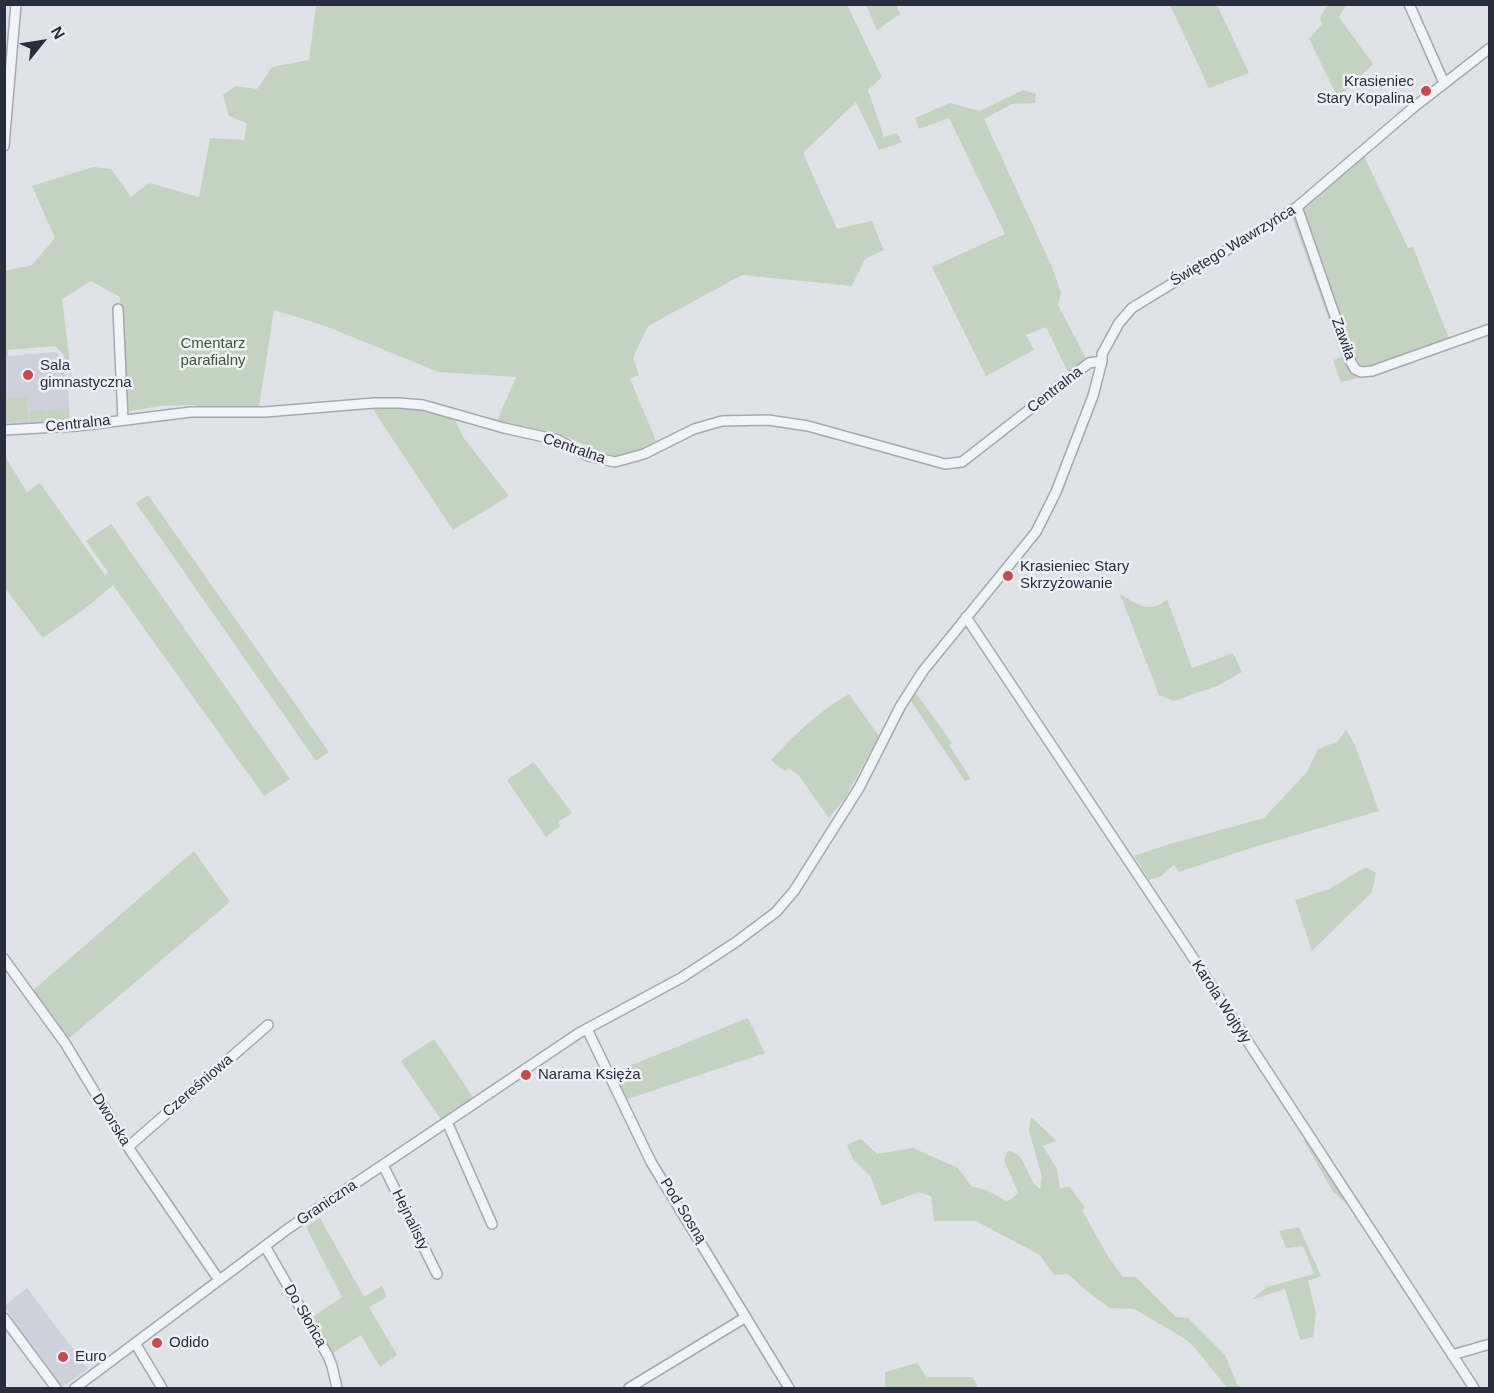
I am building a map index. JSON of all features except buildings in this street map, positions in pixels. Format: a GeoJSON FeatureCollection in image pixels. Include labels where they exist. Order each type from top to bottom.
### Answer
{"type":"FeatureCollection","features":[{"type":"Feature","properties":{"kind":"street"},"geometry":{"type":"LineString","coordinates":[[4,146],[16,4]]}},
{"type":"Feature","properties":{"kind":"street"},"geometry":{"type":"LineString","coordinates":[[1409,4],[1444,83]]}},
{"type":"Feature","properties":{"kind":"street","name":"Świętego Wawrzyńca"},"geometry":{"type":"LineString","coordinates":[[1102,361],[1102,354],[1119,323],[1132,308],[1297,207],[1444,83],[1490,48]]}},
{"type":"Feature","properties":{"kind":"street","name":"Zawiła"},"geometry":{"type":"LineString","coordinates":[[1297,207],[1344,345],[1355,369],[1361,372],[1372,372],[1490,329]]}},
{"type":"Feature","properties":{"kind":"street"},"geometry":{"type":"LineString","coordinates":[[118,309],[123,420]]}},
{"type":"Feature","properties":{"kind":"street","name":"Centralna"},"geometry":{"type":"LineString","coordinates":[[4,430],[77,426],[191,412],[265,412],[399,403],[423,405],[504,428],[558,440],[588,456],[615,462],[644,454],[694,429],[722,421],[768,420],[808,426],[945,464],[962,462],[1089,363],[1102,361]]}},
{"type":"Feature","properties":{"kind":"street","name":"Graniczna"},"geometry":{"type":"LineString","coordinates":[[75,1389],[265,1246],[383,1165],[586,1029],[681,978],[736,942],[776,912],[794,891],[859,788],[906,698],[923,671],[1036,532],[1056,492],[1093,396],[1102,361]]}},
{"type":"Feature","properties":{"kind":"street","name":"Karola Wojtyły"},"geometry":{"type":"LineString","coordinates":[[966,617],[1188,950],[1474,1389]]}},
{"type":"Feature","properties":{"kind":"street","name":"Dworska"},"geometry":{"type":"LineString","coordinates":[[4,959],[64,1043],[128,1147],[219,1280]]}},
{"type":"Feature","properties":{"kind":"street","name":"Czereśniowa"},"geometry":{"type":"LineString","coordinates":[[128,1147],[268,1024]]}},
{"type":"Feature","properties":{"kind":"street","name":"Pod Sosną"},"geometry":{"type":"LineString","coordinates":[[586,1029],[651,1162],[789,1389]]}},
{"type":"Feature","properties":{"kind":"street"},"geometry":{"type":"LineString","coordinates":[[447,1122],[492,1224]]}},
{"type":"Feature","properties":{"kind":"street","name":"Hejnalisty"},"geometry":{"type":"LineString","coordinates":[[383,1165],[437,1274]]}},
{"type":"Feature","properties":{"kind":"street","name":"Do Słońca"},"geometry":{"type":"LineString","coordinates":[[265,1246],[328,1356],[333,1366],[337,1389]]}},
{"type":"Feature","properties":{"kind":"street"},"geometry":{"type":"LineString","coordinates":[[629,1389],[746,1317]]}},
{"type":"Feature","properties":{"kind":"street"},"geometry":{"type":"LineString","coordinates":[[4,1318],[56,1389]]}},
{"type":"Feature","properties":{"kind":"street"},"geometry":{"type":"LineString","coordinates":[[135,1343],[162,1389]]}},
{"type":"Feature","properties":{"kind":"street"},"geometry":{"type":"LineString","coordinates":[[1452,1355],[1490,1344]]}},
{"type":"Feature","properties":{"kind":"shaded area"},"geometry":{"type":"Polygon","coordinates":[[[56,352],[61,359],[68,386],[70,421],[5,425],[5,359],[8,356],[56,352]]]}},
{"type":"Feature","properties":{"kind":"shaded area"},"geometry":{"type":"Polygon","coordinates":[[[27,1288],[88,1369],[62,1387],[30,1348],[5,1307],[27,1288]]]}},
{"type":"Feature","properties":{"kind":"green space"},"geometry":{"type":"Polygon","coordinates":[[[1328,4],[1346,5],[1339,17],[1373,64],[1338,98],[1309,39],[1322,24],[1320,18],[1328,4]]]}},
{"type":"Feature","properties":{"kind":"green space","name":"Cmentarz parafialny"},"geometry":{"type":"Polygon","coordinates":[[[316,5],[847,5],[882,77],[868,90],[884,137],[897,133],[902,142],[879,150],[856,102],[803,153],[837,229],[872,221],[884,250],[865,259],[852,286],[742,275],[648,326],[633,358],[639,375],[630,379],[657,443],[615,458],[562,435],[497,421],[516,377],[439,372],[325,326],[274,310],[259,407],[159,406],[126,412],[120,297],[91,281],[62,299],[72,381],[63,354],[55,346],[8,350],[8,356],[5,359],[5,271],[32,265],[55,238],[32,186],[93,167],[111,169],[131,197],[149,183],[199,197],[210,138],[244,140],[247,123],[229,116],[223,95],[236,86],[257,89],[272,67],[309,60],[316,5]]]}},
{"type":"Feature","properties":{"kind":"green space"},"geometry":{"type":"Polygon","coordinates":[[[866,5],[896,5],[900,14],[877,30],[866,5]]]}},
{"type":"Feature","properties":{"kind":"green space"},"geometry":{"type":"Polygon","coordinates":[[[1170,5],[1217,5],[1249,73],[1209,88],[1170,5]]]}},
{"type":"Feature","properties":{"kind":"green space"},"geometry":{"type":"Polygon","coordinates":[[[1023,90],[1036,94],[1035,103],[1012,104],[984,119],[1052,267],[1061,293],[1058,305],[1087,360],[1069,374],[1046,327],[1026,335],[1034,350],[986,376],[932,267],[1005,234],[949,118],[919,129],[915,118],[950,103],[980,111],[1023,90]]]}},
{"type":"Feature","properties":{"kind":"green space"},"geometry":{"type":"Polygon","coordinates":[[[1363,154],[1408,248],[1413,247],[1450,341],[1361,370],[1352,363],[1301,209],[1363,154]]]}},
{"type":"Feature","properties":{"kind":"green space"},"geometry":{"type":"Polygon","coordinates":[[[1295,213],[1348,360],[1371,375],[1341,382],[1333,360],[1342,357],[1292,216],[1295,213]]]}},
{"type":"Feature","properties":{"kind":"green space"},"geometry":{"type":"Polygon","coordinates":[[[27,397],[28,421],[5,422],[5,398],[27,397]]]}},
{"type":"Feature","properties":{"kind":"green space"},"geometry":{"type":"Polygon","coordinates":[[[68,408],[69,419],[48,420],[47,410],[68,408]]]}},
{"type":"Feature","properties":{"kind":"green space"},"geometry":{"type":"Polygon","coordinates":[[[372,408],[418,408],[454,418],[463,437],[509,496],[453,530],[372,408]]]}},
{"type":"Feature","properties":{"kind":"green space"},"geometry":{"type":"Polygon","coordinates":[[[46,410],[46,420],[30,421],[30,411],[46,410]]]}},
{"type":"Feature","properties":{"kind":"green space"},"geometry":{"type":"Polygon","coordinates":[[[4,455],[27,492],[40,483],[105,575],[108,572],[86,541],[111,524],[290,779],[264,796],[113,585],[91,604],[43,638],[5,588],[4,455]]]}},
{"type":"Feature","properties":{"kind":"green space"},"geometry":{"type":"Polygon","coordinates":[[[148,495],[329,752],[316,761],[136,503],[148,495]]]}},
{"type":"Feature","properties":{"kind":"green space"},"geometry":{"type":"Polygon","coordinates":[[[1120,594],[1149,607],[1161,604],[1167,599],[1192,668],[1233,653],[1242,672],[1217,686],[1174,701],[1159,695],[1120,594]]]}},
{"type":"Feature","properties":{"kind":"green space"},"geometry":{"type":"Polygon","coordinates":[[[915,692],[952,743],[949,745],[971,779],[965,781],[911,701],[915,692]]]}},
{"type":"Feature","properties":{"kind":"green space"},"geometry":{"type":"Polygon","coordinates":[[[849,694],[879,736],[845,798],[829,818],[799,776],[789,768],[784,771],[771,760],[807,724],[849,694]]]}},
{"type":"Feature","properties":{"kind":"green space"},"geometry":{"type":"Polygon","coordinates":[[[1346,730],[1354,743],[1379,811],[1251,848],[1179,872],[1174,865],[1160,877],[1149,880],[1134,856],[1264,818],[1307,772],[1318,749],[1338,741],[1346,730]]]}},
{"type":"Feature","properties":{"kind":"green space"},"geometry":{"type":"Polygon","coordinates":[[[534,762],[572,813],[558,822],[560,826],[546,837],[507,780],[534,762]]]}},
{"type":"Feature","properties":{"kind":"green space"},"geometry":{"type":"Polygon","coordinates":[[[194,851],[230,902],[67,1040],[31,992],[194,851]]]}},
{"type":"Feature","properties":{"kind":"green space"},"geometry":{"type":"Polygon","coordinates":[[[1366,867],[1376,873],[1372,892],[1312,951],[1295,900],[1329,889],[1366,867]]]}},
{"type":"Feature","properties":{"kind":"green space"},"geometry":{"type":"Polygon","coordinates":[[[748,1018],[765,1053],[625,1100],[612,1073],[748,1018]]]}},
{"type":"Feature","properties":{"kind":"green space"},"geometry":{"type":"Polygon","coordinates":[[[434,1039],[475,1100],[442,1121],[401,1061],[434,1039]]]}},
{"type":"Feature","properties":{"kind":"green space"},"geometry":{"type":"Polygon","coordinates":[[[1031,1117],[1057,1141],[1043,1146],[1057,1169],[1060,1189],[1069,1186],[1085,1208],[1082,1210],[1109,1258],[1123,1277],[1136,1277],[1176,1317],[1188,1318],[1225,1355],[1237,1384],[1241,1388],[1227,1388],[1195,1348],[1184,1338],[1134,1309],[1110,1308],[1068,1274],[1054,1275],[1040,1255],[976,1221],[934,1221],[931,1196],[919,1192],[882,1206],[870,1176],[853,1159],[847,1145],[861,1139],[877,1154],[913,1148],[958,1168],[971,1186],[986,1190],[1007,1201],[1018,1192],[1004,1160],[1008,1151],[1019,1156],[1035,1185],[1040,1189],[1042,1177],[1029,1131],[1031,1117]]]}},
{"type":"Feature","properties":{"kind":"green space"},"geometry":{"type":"Polygon","coordinates":[[[1307,1140],[1349,1202],[1346,1203],[1333,1192],[1304,1141],[1307,1140]]]}},
{"type":"Feature","properties":{"kind":"green space"},"geometry":{"type":"Polygon","coordinates":[[[320,1218],[364,1297],[382,1286],[387,1297],[369,1307],[397,1355],[380,1367],[361,1335],[331,1354],[310,1319],[342,1297],[306,1227],[320,1218]]]}},
{"type":"Feature","properties":{"kind":"green space"},"geometry":{"type":"Polygon","coordinates":[[[1299,1227],[1321,1276],[1308,1281],[1316,1313],[1313,1337],[1300,1340],[1285,1289],[1251,1300],[1267,1287],[1314,1274],[1303,1246],[1286,1248],[1279,1231],[1299,1227]]]}},
{"type":"Feature","properties":{"kind":"green space"},"geometry":{"type":"Polygon","coordinates":[[[917,1363],[927,1377],[973,1377],[978,1388],[885,1388],[885,1372],[917,1363]]]}},
{"type":"Feature","properties":{"kind":"place","name":"Krasieniec Stary Kopalina"},"geometry":{"type":"Point","coordinates":[1426,91]}},
{"type":"Feature","properties":{"kind":"place","name":"Sala gimnastyczna"},"geometry":{"type":"Point","coordinates":[28,375]}},
{"type":"Feature","properties":{"kind":"place","name":"Krasieniec Stary Skrzyżowanie"},"geometry":{"type":"Point","coordinates":[1008,576]}},
{"type":"Feature","properties":{"kind":"place","name":"Narama Księża"},"geometry":{"type":"Point","coordinates":[526,1075]}},
{"type":"Feature","properties":{"kind":"place","name":"Odido"},"geometry":{"type":"Point","coordinates":[157,1343]}},
{"type":"Feature","properties":{"kind":"place","name":"Euro"},"geometry":{"type":"Point","coordinates":[63,1357]}}]}
